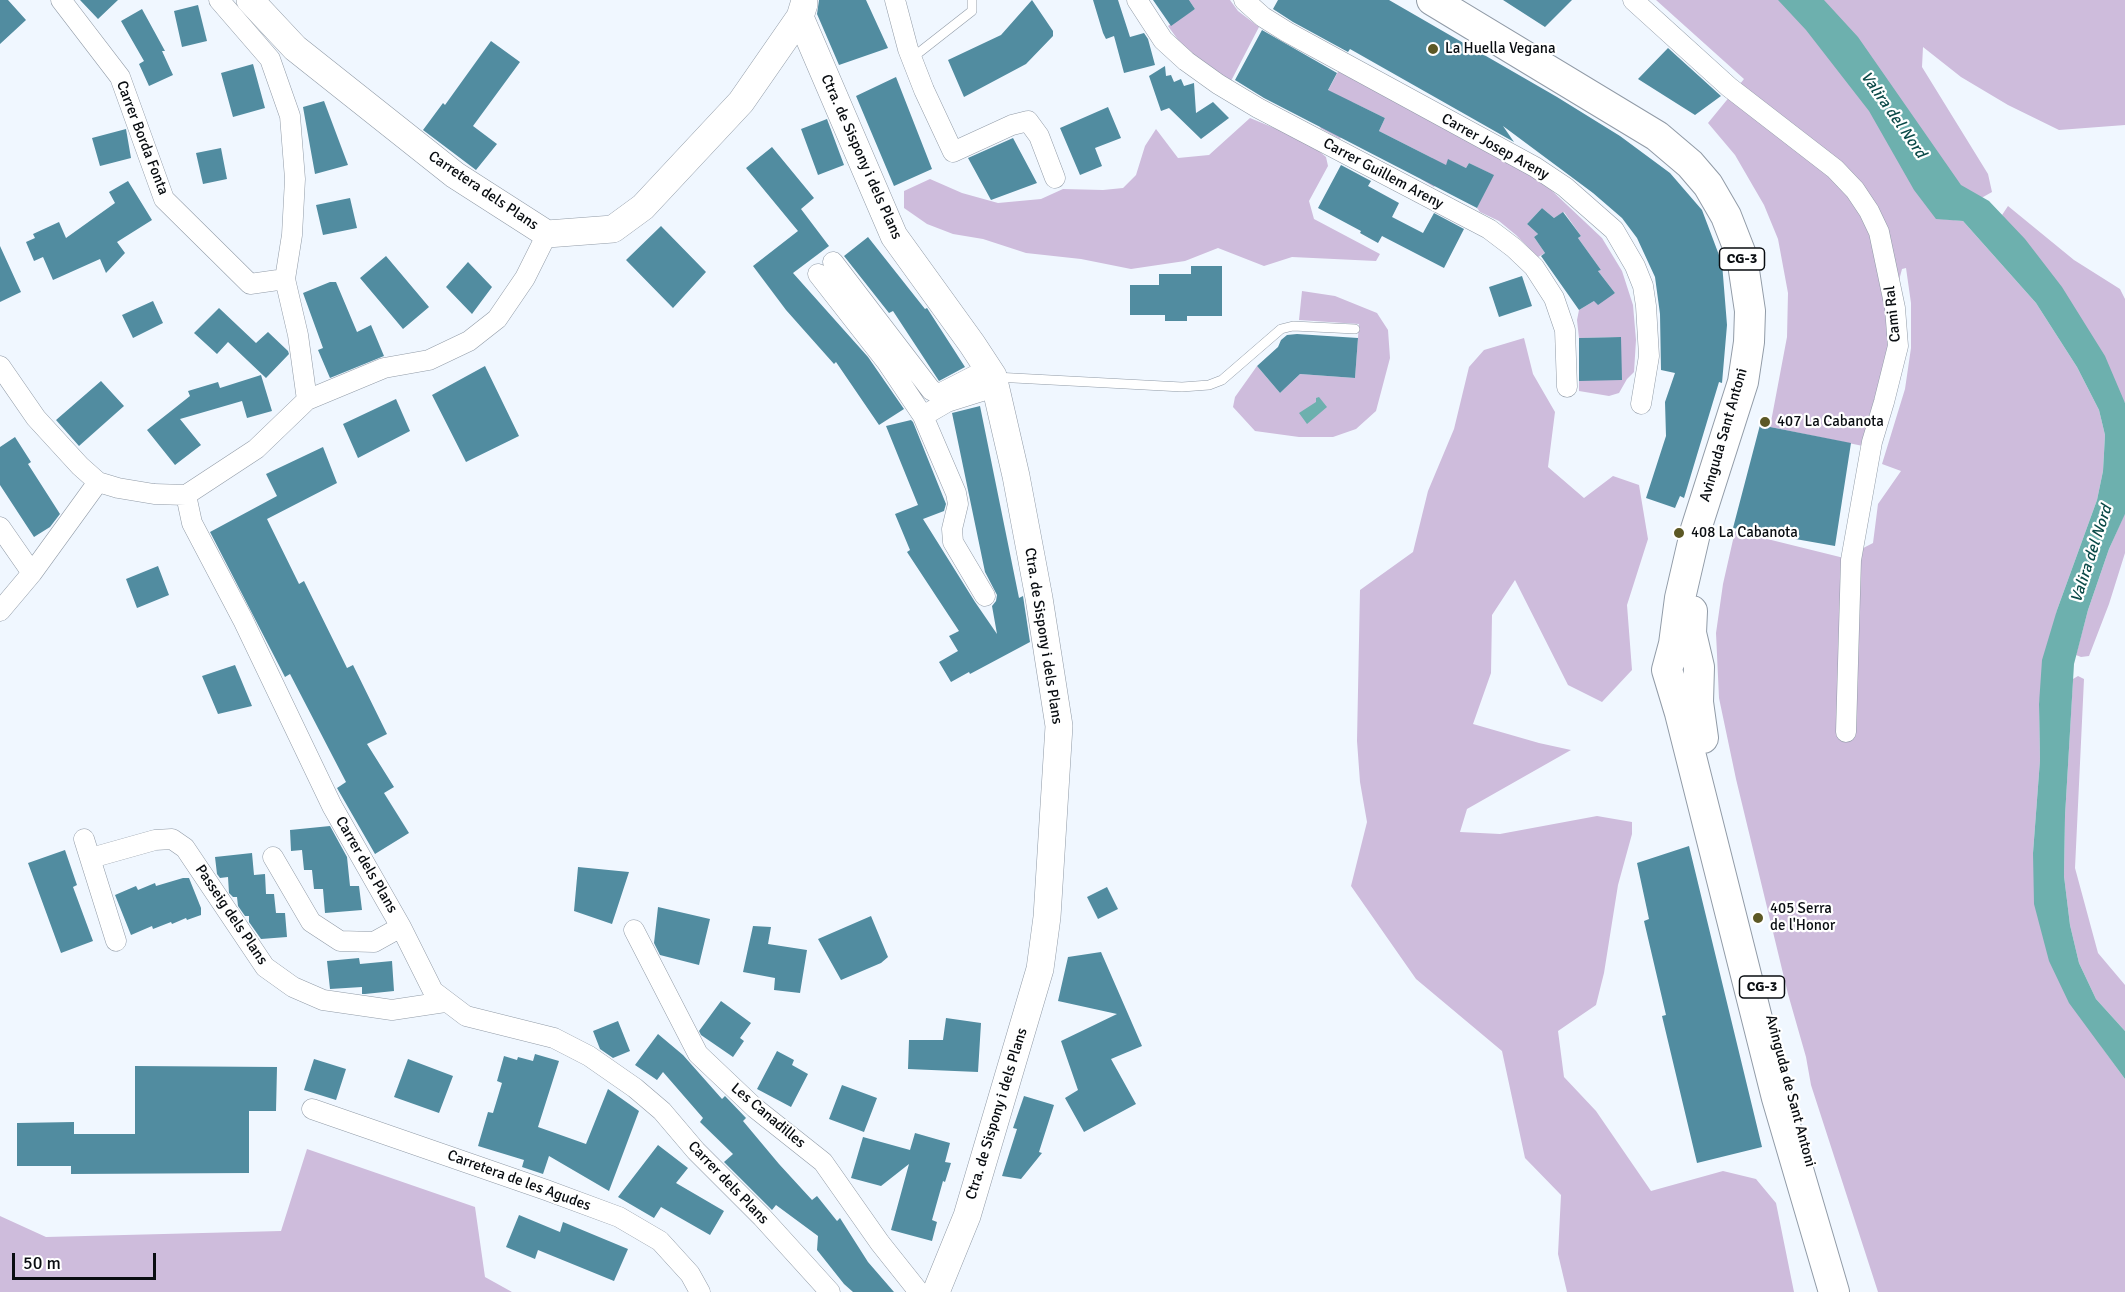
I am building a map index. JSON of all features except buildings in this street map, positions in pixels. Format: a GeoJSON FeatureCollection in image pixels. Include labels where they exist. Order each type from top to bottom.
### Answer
{"type":"FeatureCollection","features":[{"type":"Feature","properties":{"kind":"main road","name":"Carretera dels Plans"},"geometry":{"type":"LineString","coordinates":[[250,0],[295,48],[446,168],[546,234],[613,229],[643,207],[741,102],[803,8]]}},
{"type":"Feature","properties":{"kind":"main road","name":"Avinguda Sant Antoni"},"geometry":{"type":"LineString","coordinates":[[1432,0],[1657,136],[1690,164],[1708,185],[1734,235],[1742,257],[1748,286],[1750,311],[1747,352],[1743,382],[1696,530],[1680,598],[1674,644],[1683,670]]}},
{"type":"Feature","properties":{"kind":"main road","name":"Avinguda Sant Antoni"},"geometry":{"type":"LineString","coordinates":[[1458,0],[1596,79],[1667,124],[1710,164],[1730,193],[1746,226],[1760,274],[1764,301],[1758,370],[1751,402],[1704,541],[1695,583],[1691,633],[1683,670]]}},
{"type":"Feature","properties":{"kind":"main road","name":"Ctra. de Sispony i dels Plans"},"geometry":{"type":"LineString","coordinates":[[803,8],[894,236],[972,344],[992,377],[1020,498],[1059,726],[1047,917],[1040,969],[967,1216],[936,1292]]}},
{"type":"Feature","properties":{"kind":"main road","name":"Avinguda de Sant Antoni"},"geometry":{"type":"LineString","coordinates":[[1683,670],[1680,713],[1777,1098],[1834,1292]]}},
{"type":"Feature","properties":{"kind":"main road","name":"Avinguda de Sant Antoni"},"geometry":{"type":"LineString","coordinates":[[1683,670],[1700,728],[1763,993],[1818,1194],[1850,1292]]}},
{"type":"Feature","properties":{"kind":"street","name":"Carrer Borda Fonta"},"geometry":{"type":"LineString","coordinates":[[61,0],[120,77],[165,199],[250,284],[285,279]]}},
{"type":"Feature","properties":{"kind":"street"},"geometry":{"type":"LineString","coordinates":[[219,0],[270,59],[291,116],[295,179],[292,235],[285,279],[298,335],[307,400]]}},
{"type":"Feature","properties":{"kind":"street"},"geometry":{"type":"LineString","coordinates":[[895,0],[911,59],[953,152],[1012,125],[1028,121],[1039,136],[1056,178]]}},
{"type":"Feature","properties":{"kind":"street","name":"Carrer Guillem Areny"},"geometry":{"type":"LineString","coordinates":[[1137,0],[1163,40],[1186,61],[1218,84],[1258,108],[1489,229],[1514,248],[1534,267],[1554,298],[1565,330],[1567,387]]}},
{"type":"Feature","properties":{"kind":"street","name":"Carrer Josep Areny"},"geometry":{"type":"LineString","coordinates":[[1244,0],[1263,17],[1287,32],[1535,167],[1565,187],[1614,230],[1635,266],[1643,286],[1649,356],[1641,404]]}},
{"type":"Feature","properties":{"kind":"street","name":"Cami Ral"},"geometry":{"type":"LineString","coordinates":[[1633,0],[1729,87],[1835,169],[1855,190],[1879,232],[1895,308],[1898,346],[1872,442],[1851,560],[1846,732]]}},
{"type":"Feature","properties":{"kind":"street"},"geometry":{"type":"LineString","coordinates":[[0,366],[36,418],[98,482],[154,494],[186,495],[256,449],[307,400],[384,368],[429,360],[469,341],[497,319],[525,278],[546,234]]}},
{"type":"Feature","properties":{"kind":"street"},"geometry":{"type":"LineString","coordinates":[[985,596],[953,542],[952,529],[958,504],[956,493],[923,416],[825,268],[931,390],[939,394],[992,377]]}},
{"type":"Feature","properties":{"kind":"street"},"geometry":{"type":"LineString","coordinates":[[923,416],[992,377]]}},
{"type":"Feature","properties":{"kind":"street"},"geometry":{"type":"LineString","coordinates":[[0,611],[32,573],[98,482]]}},
{"type":"Feature","properties":{"kind":"street","name":"Carrer dels Plans"},"geometry":{"type":"LineString","coordinates":[[186,495],[192,523],[243,620],[332,806],[401,927],[433,991],[466,1016],[554,1038],[589,1056],[635,1088],[662,1111],[696,1151],[762,1217],[830,1292]]}},
{"type":"Feature","properties":{"kind":"street"},"geometry":{"type":"LineString","coordinates":[[0,527],[32,573]]}},
{"type":"Feature","properties":{"kind":"street"},"geometry":{"type":"LineString","coordinates":[[84,839],[116,941]]}},
{"type":"Feature","properties":{"kind":"street","name":"Passeig dels Plans"},"geometry":{"type":"LineString","coordinates":[[91,858],[155,840],[172,839],[185,848],[265,967],[293,987],[323,1000],[392,1010],[446,1002]]}},
{"type":"Feature","properties":{"kind":"street"},"geometry":{"type":"LineString","coordinates":[[273,857],[311,922],[340,941],[374,942],[401,927]]}},
{"type":"Feature","properties":{"kind":"street","name":"Les Canadilles"},"geometry":{"type":"LineString","coordinates":[[634,930],[698,1054],[755,1108],[823,1162],[880,1243],[919,1292]]}},
{"type":"Feature","properties":{"kind":"street","name":"Carretera de les Agudes"},"geometry":{"type":"LineString","coordinates":[[312,1109],[619,1217],[660,1240],[690,1274],[700,1292]]}},
{"type":"Feature","properties":{"kind":"lane"},"geometry":{"type":"LineString","coordinates":[[911,59],[972,11],[972,0]]}},
{"type":"Feature","properties":{"kind":"lane"},"geometry":{"type":"LineString","coordinates":[[992,377],[1182,387],[1209,385],[1222,380],[1281,329],[1293,326],[1355,329]]}},
{"type":"Feature","properties":{"kind":"shaded area"},"geometry":{"type":"Polygon","coordinates":[[[1189,0],[1230,0],[1238,11],[1259,27],[1231,81],[1193,56],[1168,26],[1195,9],[1189,0]]]}},
{"type":"Feature","properties":{"kind":"shaded area"},"geometry":{"type":"Polygon","coordinates":[[[1656,0],[2125,0],[2125,125],[2059,130],[2008,105],[1961,77],[1923,47],[1922,67],[1988,174],[1992,192],[1944,219],[1963,221],[2036,303],[2077,367],[2099,410],[2105,435],[2103,471],[2097,500],[2057,610],[2039,704],[2040,760],[2033,853],[2101,1046],[2125,1079],[2125,1292],[1878,1292],[1811,1085],[1806,1057],[1788,994],[1736,779],[1719,698],[1716,633],[1723,584],[1735,531],[1844,558],[1873,543],[1878,504],[1901,471],[1882,464],[1905,389],[1911,348],[1911,303],[1906,268],[1902,269],[1897,288],[1890,346],[1863,446],[1770,427],[1787,337],[1788,293],[1778,239],[1764,205],[1735,155],[1708,123],[1744,79],[1656,0]]]}},
{"type":"Feature","properties":{"kind":"shaded area"},"geometry":{"type":"Polygon","coordinates":[[[1339,70],[1508,159],[1548,187],[1602,238],[1622,271],[1633,305],[1636,340],[1634,372],[1619,393],[1609,396],[1579,391],[1579,381],[1620,337],[1579,338],[1577,320],[1579,310],[1615,293],[1598,271],[1601,270],[1578,238],[1581,236],[1564,212],[1554,218],[1542,208],[1527,224],[1538,234],[1534,237],[1545,253],[1538,257],[1499,221],[1480,212],[1477,208],[1493,175],[1469,163],[1466,168],[1449,160],[1434,187],[1421,179],[1432,158],[1379,131],[1385,118],[1352,102],[1350,118],[1340,139],[1320,128],[1328,114],[1326,94],[1339,70]]]}},
{"type":"Feature","properties":{"kind":"shaded area"},"geometry":{"type":"Polygon","coordinates":[[[1250,118],[1308,142],[1326,157],[1328,166],[1309,201],[1314,219],[1380,254],[1376,261],[1292,257],[1264,266],[1218,248],[1185,261],[1131,269],[1081,259],[1026,253],[983,239],[953,234],[927,224],[904,208],[904,191],[930,179],[962,193],[998,203],[1041,199],[1063,189],[1123,188],[1136,175],[1145,146],[1156,129],[1178,158],[1209,155],[1250,118]]]}},
{"type":"Feature","properties":{"kind":"shaded area"},"geometry":{"type":"Polygon","coordinates":[[[2008,206],[2074,260],[2120,289],[2125,299],[2125,403],[2002,215],[2008,206]]]}},
{"type":"Feature","properties":{"kind":"shaded area"},"geometry":{"type":"Polygon","coordinates":[[[1302,291],[1335,296],[1377,313],[1388,330],[1390,358],[1376,411],[1356,429],[1333,437],[1299,437],[1255,431],[1233,407],[1235,397],[1257,366],[1280,393],[1300,374],[1355,378],[1359,324],[1299,320],[1302,291]]]}},
{"type":"Feature","properties":{"kind":"shaded area"},"geometry":{"type":"Polygon","coordinates":[[[1524,338],[1533,374],[1555,412],[1548,467],[1584,498],[1613,476],[1639,485],[1648,539],[1627,605],[1632,670],[1602,702],[1568,685],[1515,580],[1492,615],[1491,673],[1473,724],[1571,750],[1467,809],[1460,832],[1500,834],[1597,816],[1632,822],[1632,834],[1618,885],[1604,973],[1596,1005],[1558,1031],[1564,1077],[1596,1111],[1651,1191],[1723,1171],[1756,1179],[1776,1203],[1794,1292],[1567,1292],[1558,1254],[1561,1195],[1525,1158],[1502,1051],[1416,979],[1351,886],[1367,822],[1360,782],[1357,741],[1360,590],[1413,552],[1428,491],[1454,429],[1469,367],[1484,350],[1524,338]]]}},
{"type":"Feature","properties":{"kind":"shaded area"},"geometry":{"type":"Polygon","coordinates":[[[2125,513],[2125,553],[2089,656],[2081,657],[2076,655],[2088,610],[2109,549],[2125,513]]]}},
{"type":"Feature","properties":{"kind":"shaded area"},"geometry":{"type":"Polygon","coordinates":[[[2078,676],[2084,679],[2075,868],[2098,953],[2125,985],[2125,1031],[2096,999],[2079,963],[2070,925],[2064,876],[2065,816],[2073,679],[2078,676]]]}},
{"type":"Feature","properties":{"kind":"shaded area"},"geometry":{"type":"Polygon","coordinates":[[[307,1149],[475,1207],[485,1277],[512,1292],[0,1292],[0,1216],[46,1237],[281,1231],[307,1149]]]}},
{"type":"Feature","properties":{"kind":"water","name":"Valira del Nord"},"geometry":{"type":"Polygon","coordinates":[[[1778,0],[1824,0],[1858,37],[1961,185],[1989,201],[2025,239],[2062,287],[2105,356],[2125,403],[2125,514],[2109,549],[2088,610],[2074,664],[2065,816],[2064,876],[2070,925],[2079,963],[2096,999],[2125,1031],[2125,1079],[2069,1003],[2049,961],[2034,904],[2033,853],[2040,760],[2039,704],[2042,660],[2057,610],[2097,500],[2103,471],[2105,435],[2099,410],[2077,367],[2036,303],[1963,221],[1936,219],[1914,190],[1869,111],[1806,30],[1778,0]]]}},
{"type":"Feature","properties":{"kind":"water"},"geometry":{"type":"Polygon","coordinates":[[[1319,397],[1327,407],[1307,424],[1299,413],[1316,402],[1316,398],[1319,397]]]}},
{"type":"Feature","properties":{"kind":"place","name":"La Huella Vegana"},"geometry":{"type":"Point","coordinates":[1433,49]}},
{"type":"Feature","properties":{"kind":"place","name":"407 La Cabanota"},"geometry":{"type":"Point","coordinates":[1765,422]}},
{"type":"Feature","properties":{"kind":"place","name":"408 La Cabanota"},"geometry":{"type":"Point","coordinates":[1679,533]}},
{"type":"Feature","properties":{"kind":"place","name":"405 Serra de l'Honor"},"geometry":{"type":"Point","coordinates":[1758,918]}}]}
